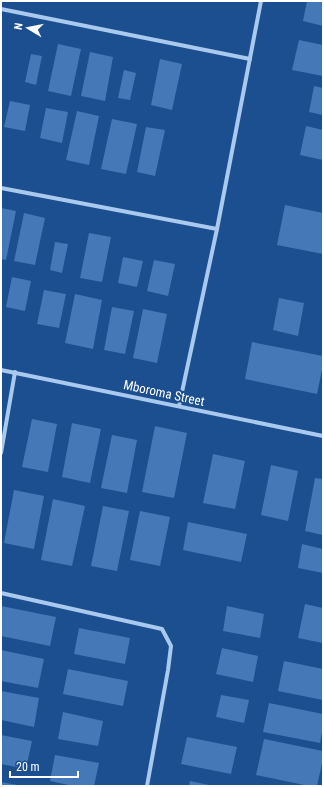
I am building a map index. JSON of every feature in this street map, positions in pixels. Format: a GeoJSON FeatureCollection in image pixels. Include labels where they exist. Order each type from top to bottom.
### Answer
{"type":"FeatureCollection","features":[{"type":"Feature","properties":{"kind":"street"},"geometry":{"type":"LineString","coordinates":[[179,406],[217,229],[261,1]]}},
{"type":"Feature","properties":{"kind":"street"},"geometry":{"type":"LineString","coordinates":[[1,9],[250,59]]}},
{"type":"Feature","properties":{"kind":"street"},"geometry":{"type":"LineString","coordinates":[[1,188],[217,229]]}},
{"type":"Feature","properties":{"kind":"street","name":"Mboroma Street"},"geometry":{"type":"LineString","coordinates":[[1,370],[323,436]]}},
{"type":"Feature","properties":{"kind":"street"},"geometry":{"type":"LineString","coordinates":[[1,453],[15,372]]}},
{"type":"Feature","properties":{"kind":"street"},"geometry":{"type":"LineString","coordinates":[[1,593],[162,629],[171,646],[147,786]]}},
{"type":"Feature","properties":{"kind":"building"},"geometry":{"type":"Polygon","coordinates":[[[307,1],[323,1],[323,26],[303,21],[307,1]]]}},
{"type":"Feature","properties":{"kind":"building"},"geometry":{"type":"Polygon","coordinates":[[[299,40],[323,45],[323,76],[292,70],[299,40]]]}},
{"type":"Feature","properties":{"kind":"building"},"geometry":{"type":"Polygon","coordinates":[[[58,44],[81,49],[71,96],[48,91],[58,44]]]}},
{"type":"Feature","properties":{"kind":"building"},"geometry":{"type":"Polygon","coordinates":[[[90,52],[113,57],[105,101],[81,96],[90,52]]]}},
{"type":"Feature","properties":{"kind":"building"},"geometry":{"type":"Polygon","coordinates":[[[31,54],[42,56],[36,85],[25,82],[31,54]]]}},
{"type":"Feature","properties":{"kind":"building"},"geometry":{"type":"Polygon","coordinates":[[[160,59],[182,64],[172,110],[151,105],[160,59]]]}},
{"type":"Feature","properties":{"kind":"building"},"geometry":{"type":"Polygon","coordinates":[[[124,70],[136,73],[130,100],[118,98],[124,70]]]}},
{"type":"Feature","properties":{"kind":"building"},"geometry":{"type":"Polygon","coordinates":[[[314,86],[323,88],[323,115],[309,112],[314,86]]]}},
{"type":"Feature","properties":{"kind":"building"},"geometry":{"type":"Polygon","coordinates":[[[10,101],[30,105],[25,131],[4,127],[10,101]]]}},
{"type":"Feature","properties":{"kind":"building"},"geometry":{"type":"Polygon","coordinates":[[[46,108],[68,112],[62,143],[40,138],[46,108]]]}},
{"type":"Feature","properties":{"kind":"building"},"geometry":{"type":"Polygon","coordinates":[[[77,111],[99,116],[89,165],[66,160],[77,111]]]}},
{"type":"Feature","properties":{"kind":"building"},"geometry":{"type":"Polygon","coordinates":[[[112,119],[137,124],[126,174],[101,169],[112,119]]]}},
{"type":"Feature","properties":{"kind":"building"},"geometry":{"type":"Polygon","coordinates":[[[306,126],[323,130],[323,160],[300,155],[306,126]]]}},
{"type":"Feature","properties":{"kind":"building"},"geometry":{"type":"Polygon","coordinates":[[[146,127],[165,130],[155,176],[137,172],[146,127]]]}},
{"type":"Feature","properties":{"kind":"building"},"geometry":{"type":"Polygon","coordinates":[[[285,205],[323,213],[323,254],[277,245],[285,205]]]}},
{"type":"Feature","properties":{"kind":"building"},"geometry":{"type":"Polygon","coordinates":[[[1,208],[16,211],[6,260],[1,259],[1,208]]]}},
{"type":"Feature","properties":{"kind":"building"},"geometry":{"type":"Polygon","coordinates":[[[24,213],[45,218],[35,265],[14,261],[24,213]]]}},
{"type":"Feature","properties":{"kind":"building"},"geometry":{"type":"Polygon","coordinates":[[[89,233],[111,237],[102,282],[80,278],[89,233]]]}},
{"type":"Feature","properties":{"kind":"building"},"geometry":{"type":"Polygon","coordinates":[[[55,242],[68,244],[62,273],[50,270],[55,242]]]}},
{"type":"Feature","properties":{"kind":"building"},"geometry":{"type":"Polygon","coordinates":[[[123,257],[143,261],[137,287],[118,283],[123,257]]]}},
{"type":"Feature","properties":{"kind":"building"},"geometry":{"type":"Polygon","coordinates":[[[154,260],[175,264],[168,296],[147,291],[154,260]]]}},
{"type":"Feature","properties":{"kind":"building"},"geometry":{"type":"Polygon","coordinates":[[[12,277],[31,281],[25,311],[6,307],[12,277]]]}},
{"type":"Feature","properties":{"kind":"building"},"geometry":{"type":"Polygon","coordinates":[[[44,290],[66,294],[59,328],[37,324],[44,290]]]}},
{"type":"Feature","properties":{"kind":"building"},"geometry":{"type":"Polygon","coordinates":[[[75,294],[102,300],[93,349],[65,343],[75,294]]]}},
{"type":"Feature","properties":{"kind":"building"},"geometry":{"type":"Polygon","coordinates":[[[279,298],[304,303],[298,336],[273,330],[279,298]]]}},
{"type":"Feature","properties":{"kind":"building"},"geometry":{"type":"Polygon","coordinates":[[[112,307],[134,311],[125,354],[104,350],[112,307]]]}},
{"type":"Feature","properties":{"kind":"building"},"geometry":{"type":"Polygon","coordinates":[[[143,309],[167,314],[157,363],[133,358],[143,309]]]}},
{"type":"Feature","properties":{"kind":"building"},"geometry":{"type":"Polygon","coordinates":[[[252,342],[323,356],[323,365],[317,394],[245,379],[252,342]]]}},
{"type":"Feature","properties":{"kind":"building"},"geometry":{"type":"Polygon","coordinates":[[[32,419],[57,424],[48,472],[22,467],[32,419]]]}},
{"type":"Feature","properties":{"kind":"building"},"geometry":{"type":"Polygon","coordinates":[[[72,423],[101,429],[90,483],[62,477],[72,423]]]}},
{"type":"Feature","properties":{"kind":"building"},"geometry":{"type":"Polygon","coordinates":[[[155,426],[187,433],[174,498],[142,492],[155,426]]]}},
{"type":"Feature","properties":{"kind":"building"},"geometry":{"type":"Polygon","coordinates":[[[112,435],[137,440],[127,493],[101,488],[112,435]]]}},
{"type":"Feature","properties":{"kind":"building"},"geometry":{"type":"Polygon","coordinates":[[[213,454],[245,461],[235,509],[203,503],[213,454]]]}},
{"type":"Feature","properties":{"kind":"building"},"geometry":{"type":"Polygon","coordinates":[[[271,465],[298,471],[288,521],[261,515],[271,465]]]}},
{"type":"Feature","properties":{"kind":"building"},"geometry":{"type":"Polygon","coordinates":[[[315,478],[323,479],[323,535],[305,531],[315,478]]]}},
{"type":"Feature","properties":{"kind":"building"},"geometry":{"type":"Polygon","coordinates":[[[14,490],[44,496],[34,549],[4,543],[14,490]]]}},
{"type":"Feature","properties":{"kind":"building"},"geometry":{"type":"Polygon","coordinates":[[[53,499],[85,506],[72,566],[41,560],[53,499]]]}},
{"type":"Feature","properties":{"kind":"building"},"geometry":{"type":"Polygon","coordinates":[[[103,506],[129,511],[117,571],[91,566],[103,506]]]}},
{"type":"Feature","properties":{"kind":"building"},"geometry":{"type":"Polygon","coordinates":[[[140,511],[170,517],[160,566],[130,560],[140,511]]]}},
{"type":"Feature","properties":{"kind":"building"},"geometry":{"type":"Polygon","coordinates":[[[188,522],[247,534],[241,562],[183,550],[188,522]]]}},
{"type":"Feature","properties":{"kind":"building"},"geometry":{"type":"Polygon","coordinates":[[[302,544],[323,549],[323,573],[298,568],[302,544]]]}},
{"type":"Feature","properties":{"kind":"building"},"geometry":{"type":"Polygon","coordinates":[[[305,604],[323,608],[323,643],[298,638],[305,604]]]}},
{"type":"Feature","properties":{"kind":"building"},"geometry":{"type":"Polygon","coordinates":[[[1,606],[56,617],[50,646],[1,636],[1,606]]]}},
{"type":"Feature","properties":{"kind":"building"},"geometry":{"type":"Polygon","coordinates":[[[227,606],[264,614],[260,638],[223,631],[227,606]]]}},
{"type":"Feature","properties":{"kind":"building"},"geometry":{"type":"Polygon","coordinates":[[[79,628],[130,638],[125,664],[74,654],[79,628]]]}},
{"type":"Feature","properties":{"kind":"building"},"geometry":{"type":"Polygon","coordinates":[[[222,648],[258,656],[253,682],[216,674],[222,648]]]}},
{"type":"Feature","properties":{"kind":"building"},"geometry":{"type":"Polygon","coordinates":[[[1,650],[44,659],[38,688],[1,681],[1,650]]]}},
{"type":"Feature","properties":{"kind":"building"},"geometry":{"type":"Polygon","coordinates":[[[284,661],[323,669],[323,700],[278,691],[284,661]]]}},
{"type":"Feature","properties":{"kind":"building"},"geometry":{"type":"Polygon","coordinates":[[[68,669],[128,681],[123,706],[63,694],[68,669]]]}},
{"type":"Feature","properties":{"kind":"building"},"geometry":{"type":"Polygon","coordinates":[[[1,691],[39,698],[34,727],[1,720],[1,691]]]}},
{"type":"Feature","properties":{"kind":"building"},"geometry":{"type":"Polygon","coordinates":[[[221,695],[249,700],[244,723],[216,717],[221,695]]]}},
{"type":"Feature","properties":{"kind":"building"},"geometry":{"type":"Polygon","coordinates":[[[269,703],[323,714],[323,726],[320,743],[263,732],[269,703]]]}},
{"type":"Feature","properties":{"kind":"building"},"geometry":{"type":"Polygon","coordinates":[[[63,712],[103,721],[98,746],[58,739],[63,712]]]}},
{"type":"Feature","properties":{"kind":"building"},"geometry":{"type":"Polygon","coordinates":[[[1,735],[32,741],[26,769],[1,764],[1,735]]]}},
{"type":"Feature","properties":{"kind":"building"},"geometry":{"type":"Polygon","coordinates":[[[187,737],[237,747],[231,774],[181,764],[187,737]]]}},
{"type":"Feature","properties":{"kind":"building"},"geometry":{"type":"Polygon","coordinates":[[[264,739],[323,751],[323,759],[317,786],[309,786],[256,775],[264,739]]]}},
{"type":"Feature","properties":{"kind":"building"},"geometry":{"type":"Polygon","coordinates":[[[55,755],[99,763],[94,786],[73,786],[50,781],[55,755]]]}},
{"type":"Feature","properties":{"kind":"building"},"geometry":{"type":"Polygon","coordinates":[[[190,781],[209,785],[209,786],[189,786],[190,781]]]}},
{"type":"Feature","properties":{"kind":"building"},"geometry":{"type":"Polygon","coordinates":[[[1,782],[18,785],[18,786],[1,786],[1,782]]]}}]}
